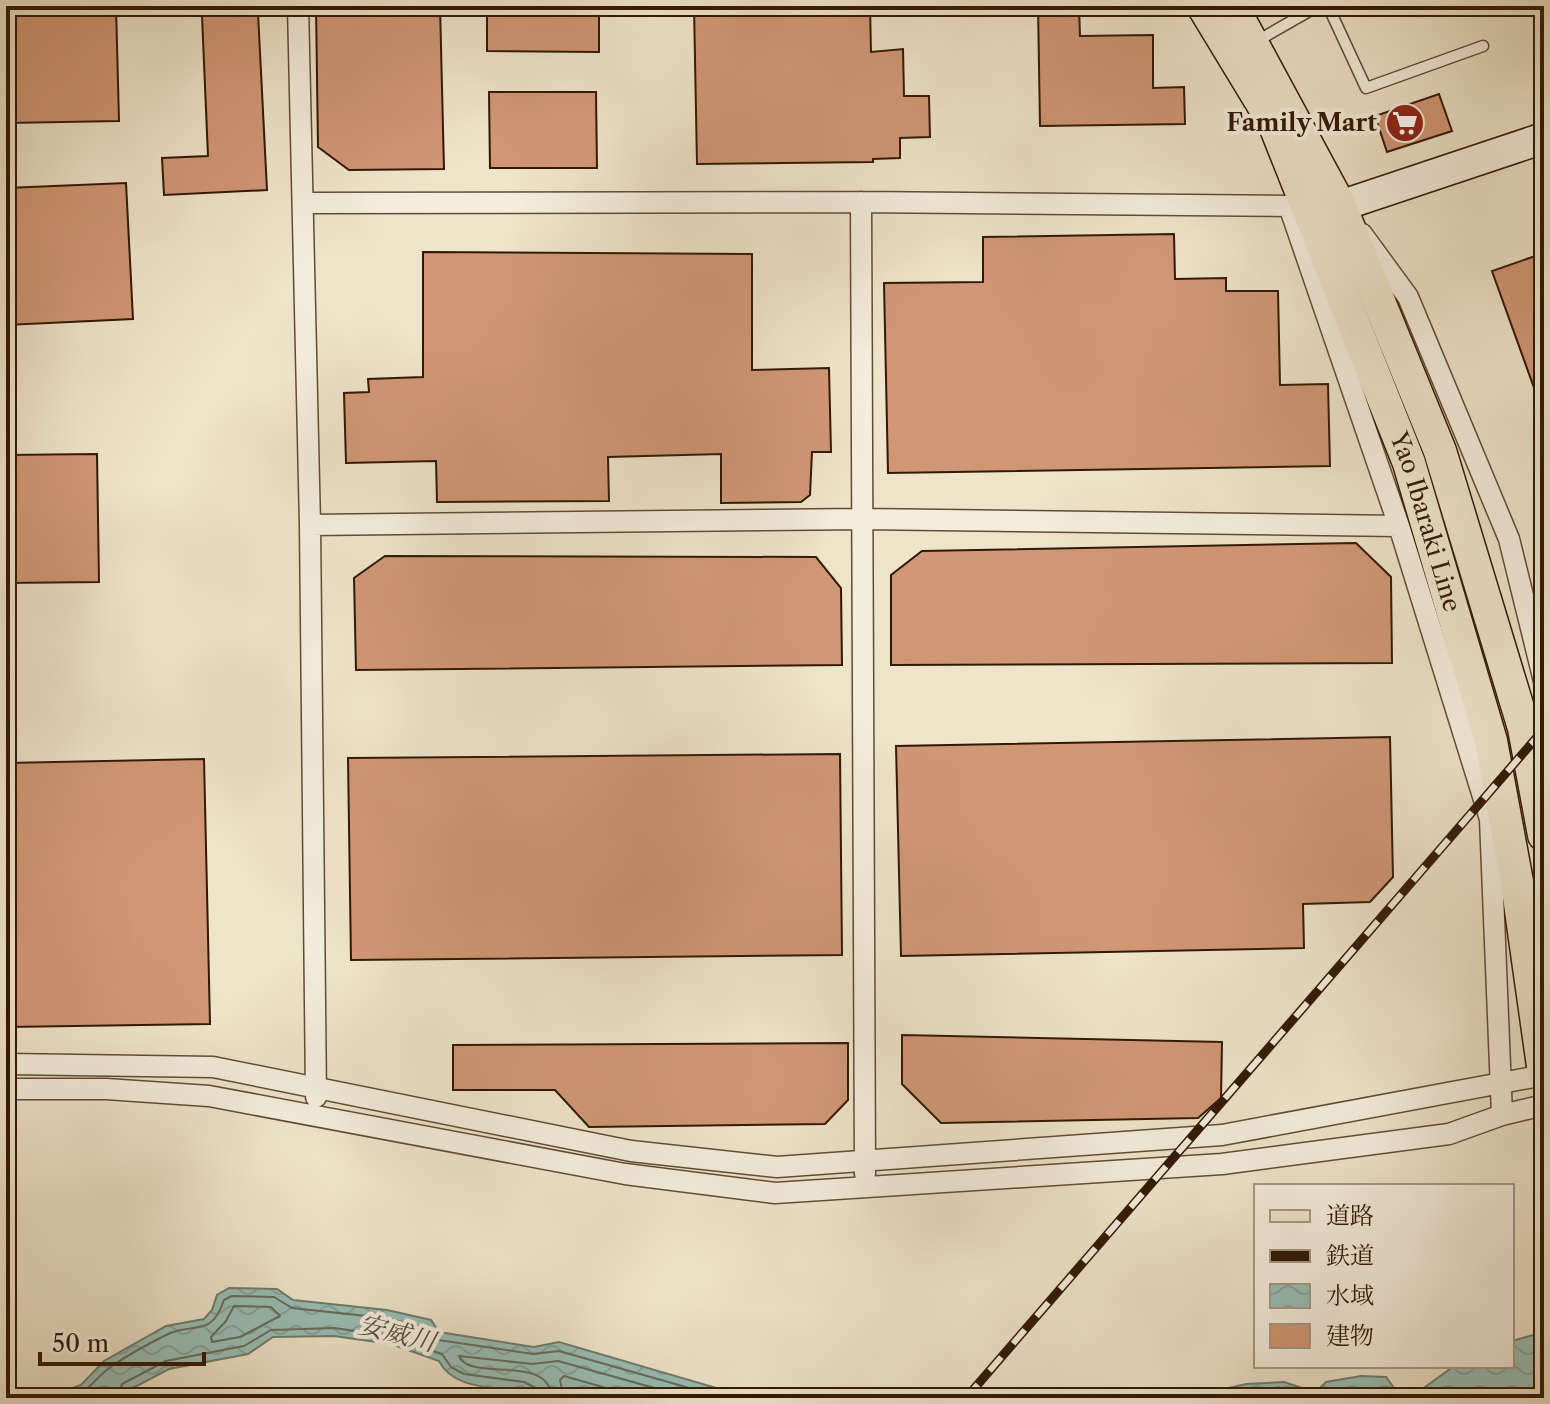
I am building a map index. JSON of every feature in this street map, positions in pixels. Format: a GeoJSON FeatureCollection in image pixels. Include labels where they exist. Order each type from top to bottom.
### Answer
{"type":"FeatureCollection","features":[{"type":"Feature","properties":{"kind":"main road","name":"Yao Ibaraki Line"},"geometry":{"type":"LineString","coordinates":[[1203,6],[1274,123],[1409,463],[1491,741],[1517,882],[1544,1074]]}},
{"type":"Feature","properties":{"kind":"main road","name":"Yao Ibaraki Line"},"geometry":{"type":"LineString","coordinates":[[1232,6],[1340,206],[1440,451],[1524,728],[1544,835]]}},
{"type":"Feature","properties":{"kind":"main road"},"geometry":{"type":"LineString","coordinates":[[1274,123],[1289,206]]}},
{"type":"Feature","properties":{"kind":"main road"},"geometry":{"type":"LineString","coordinates":[[1310,264],[1365,347]]}},
{"type":"Feature","properties":{"kind":"street"},"geometry":{"type":"LineString","coordinates":[[298,6],[310,525],[315,1113]]}},
{"type":"Feature","properties":{"kind":"street"},"geometry":{"type":"LineString","coordinates":[[1544,138],[1340,206],[1408,297],[1509,539],[1544,681]]}},
{"type":"Feature","properties":{"kind":"street"},"geometry":{"type":"LineString","coordinates":[[304,203],[861,202],[1289,206],[1399,526],[1490,819],[1502,1115]]}},
{"type":"Feature","properties":{"kind":"street"},"geometry":{"type":"LineString","coordinates":[[861,202],[865,1186]]}},
{"type":"Feature","properties":{"kind":"street"},"geometry":{"type":"LineString","coordinates":[[310,525],[862,519],[1399,526]]}},
{"type":"Feature","properties":{"kind":"street"},"geometry":{"type":"LineString","coordinates":[[6,1064],[213,1067],[631,1151],[777,1167],[1222,1135],[1544,1074]]}},
{"type":"Feature","properties":{"kind":"street"},"geometry":{"type":"LineString","coordinates":[[6,1089],[106,1089],[209,1096],[315,1113],[625,1174],[775,1193],[1222,1164],[1449,1134],[1502,1115],[1544,1105]]}},
{"type":"Feature","properties":{"kind":"lane"},"geometry":{"type":"LineString","coordinates":[[1252,43],[1318,6]]}},
{"type":"Feature","properties":{"kind":"lane"},"geometry":{"type":"LineString","coordinates":[[1328,6],[1366,88],[1483,46]]}},
{"type":"Feature","properties":{"kind":"water","name":"安威川"},"geometry":{"type":"Polygon","coordinates":[[[229,1288],[277,1289],[293,1300],[387,1310],[431,1320],[439,1332],[534,1347],[559,1342],[723,1390],[854,1394],[861,1398],[541,1398],[470,1384],[447,1372],[439,1361],[391,1344],[334,1336],[273,1337],[248,1354],[169,1369],[127,1391],[127,1398],[44,1398],[81,1385],[104,1361],[166,1326],[204,1319],[212,1310],[217,1295],[229,1288]]]}},
{"type":"Feature","properties":{"kind":"water"},"geometry":{"type":"Polygon","coordinates":[[[1544,1332],[1544,1398],[1410,1398],[1451,1368],[1514,1368],[1514,1340],[1544,1332]]]}},
{"type":"Feature","properties":{"kind":"water"},"geometry":{"type":"Polygon","coordinates":[[[1361,1376],[1386,1377],[1394,1388],[1410,1398],[1359,1398],[1357,1394],[1341,1388],[1324,1394],[1318,1390],[1326,1382],[1361,1376]]]}},
{"type":"Feature","properties":{"kind":"water"},"geometry":{"type":"Polygon","coordinates":[[[1284,1382],[1320,1394],[1301,1395],[1278,1387],[1261,1398],[1184,1398],[1246,1384],[1284,1382]]]}},
{"type":"Feature","properties":{"kind":"building"},"geometry":{"type":"Polygon","coordinates":[[[6,6],[116,6],[119,121],[6,123],[6,6]]]}},
{"type":"Feature","properties":{"kind":"building"},"geometry":{"type":"Polygon","coordinates":[[[316,6],[440,6],[444,169],[349,170],[318,147],[316,6]]]}},
{"type":"Feature","properties":{"kind":"building"},"geometry":{"type":"Polygon","coordinates":[[[487,6],[599,6],[599,52],[487,51],[487,6]]]}},
{"type":"Feature","properties":{"kind":"building"},"geometry":{"type":"Polygon","coordinates":[[[694,6],[870,6],[871,52],[903,49],[904,96],[929,96],[930,137],[900,138],[900,158],[873,159],[873,162],[697,164],[694,6]]]}},
{"type":"Feature","properties":{"kind":"building"},"geometry":{"type":"Polygon","coordinates":[[[1038,6],[1079,6],[1080,36],[1153,35],[1153,88],[1184,87],[1185,124],[1040,126],[1038,6]]]}},
{"type":"Feature","properties":{"kind":"building"},"geometry":{"type":"Polygon","coordinates":[[[258,13],[267,190],[164,195],[162,158],[208,156],[202,16],[258,13]]]}},
{"type":"Feature","properties":{"kind":"building"},"geometry":{"type":"Polygon","coordinates":[[[489,92],[596,92],[597,168],[490,168],[489,92]]]}},
{"type":"Feature","properties":{"kind":"building"},"geometry":{"type":"Polygon","coordinates":[[[1439,94],[1452,131],[1387,152],[1375,116],[1439,94]]]}},
{"type":"Feature","properties":{"kind":"building"},"geometry":{"type":"Polygon","coordinates":[[[126,183],[133,319],[6,325],[6,188],[126,183]]]}},
{"type":"Feature","properties":{"kind":"building"},"geometry":{"type":"Polygon","coordinates":[[[1174,234],[1175,279],[1226,278],[1226,291],[1278,291],[1280,385],[1328,384],[1330,466],[888,473],[884,283],[983,282],[983,237],[1174,234]]]}},
{"type":"Feature","properties":{"kind":"building"},"geometry":{"type":"Polygon","coordinates":[[[423,252],[752,254],[752,370],[829,368],[831,452],[812,452],[810,495],[801,502],[721,503],[721,454],[608,457],[609,501],[437,502],[436,461],[346,463],[344,393],[369,392],[368,379],[423,377],[423,252]]]}},
{"type":"Feature","properties":{"kind":"building"},"geometry":{"type":"Polygon","coordinates":[[[1544,253],[1544,410],[1542,410],[1492,271],[1544,253]]]}},
{"type":"Feature","properties":{"kind":"building"},"geometry":{"type":"Polygon","coordinates":[[[97,454],[99,582],[6,583],[6,455],[97,454]]]}},
{"type":"Feature","properties":{"kind":"building"},"geometry":{"type":"Polygon","coordinates":[[[1356,543],[1391,577],[1392,663],[891,665],[891,575],[922,551],[1356,543]]]}},
{"type":"Feature","properties":{"kind":"building"},"geometry":{"type":"Polygon","coordinates":[[[385,556],[816,557],[841,588],[842,665],[356,670],[354,578],[385,556]]]}},
{"type":"Feature","properties":{"kind":"building"},"geometry":{"type":"Polygon","coordinates":[[[1390,737],[1393,877],[1370,902],[1303,904],[1304,948],[901,956],[896,746],[1390,737]]]}},
{"type":"Feature","properties":{"kind":"building"},"geometry":{"type":"Polygon","coordinates":[[[840,754],[842,955],[351,960],[348,758],[840,754]]]}},
{"type":"Feature","properties":{"kind":"building"},"geometry":{"type":"Polygon","coordinates":[[[204,759],[210,1024],[6,1027],[6,763],[204,759]]]}},
{"type":"Feature","properties":{"kind":"building"},"geometry":{"type":"Polygon","coordinates":[[[902,1035],[1222,1042],[1221,1098],[1198,1118],[941,1123],[902,1084],[902,1035]]]}},
{"type":"Feature","properties":{"kind":"building"},"geometry":{"type":"Polygon","coordinates":[[[848,1043],[848,1100],[825,1124],[589,1127],[555,1090],[453,1090],[453,1045],[848,1043]]]}},
{"type":"Feature","properties":{"kind":"railway"},"geometry":{"type":"LineString","coordinates":[[966,1398],[1544,729]]}},
{"type":"Feature","properties":{"kind":"place","name":"Family Mart"},"geometry":{"type":"Point","coordinates":[1405,123]}}]}
